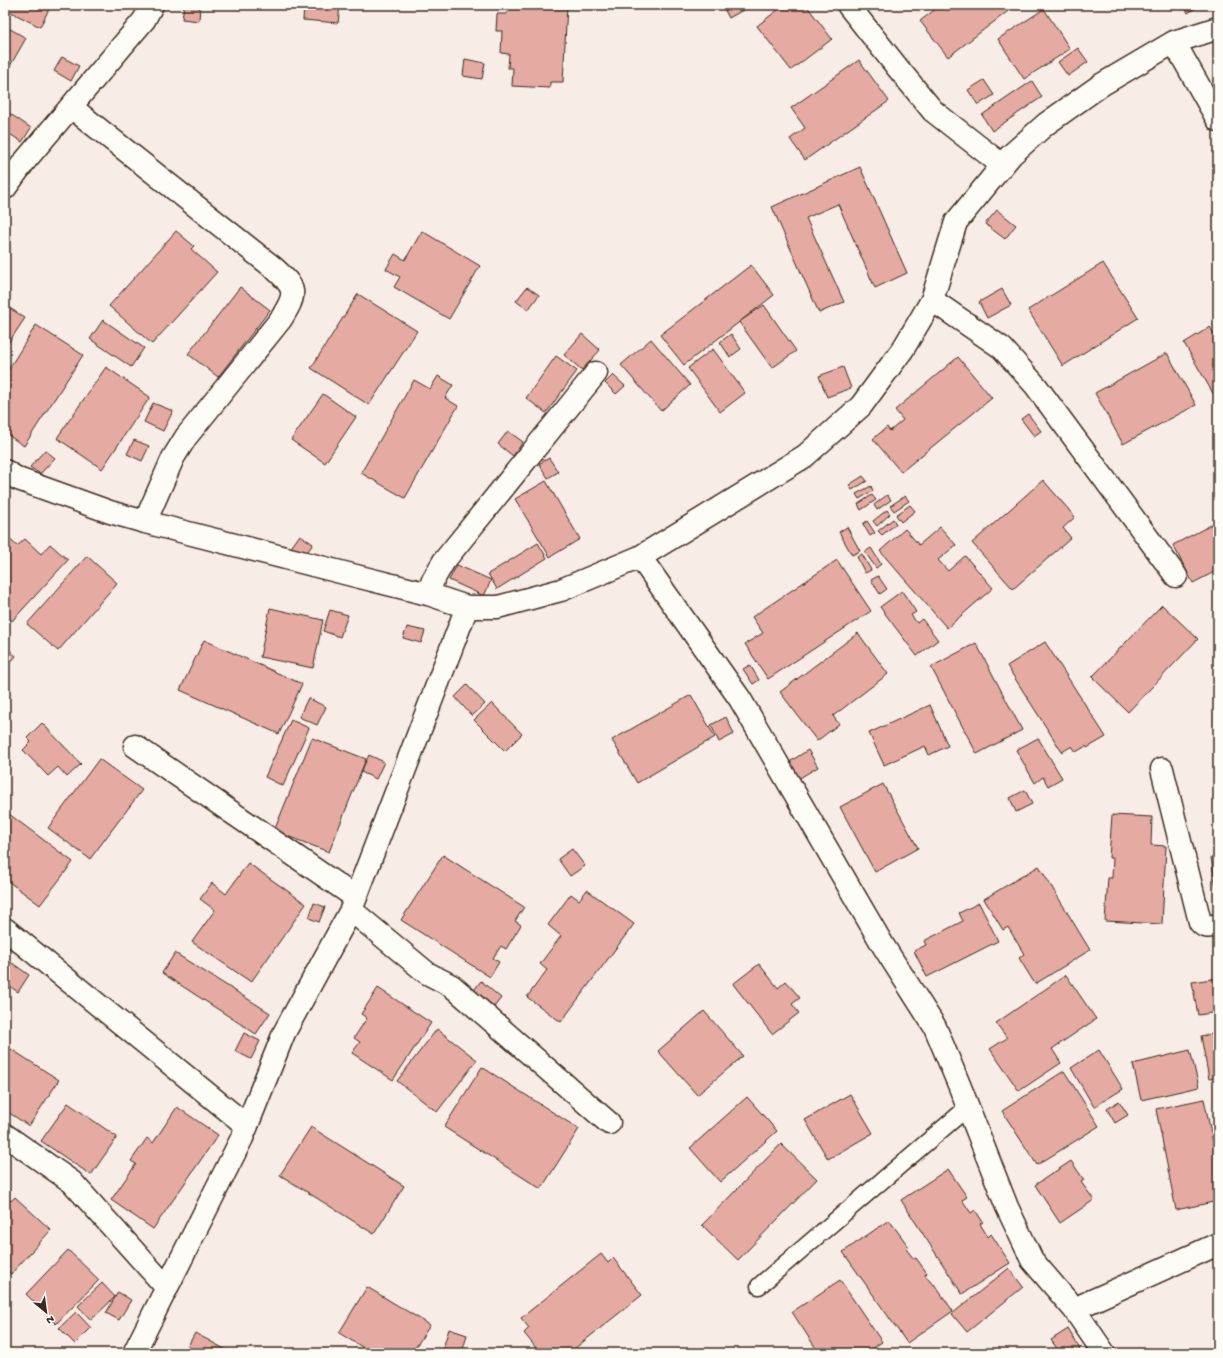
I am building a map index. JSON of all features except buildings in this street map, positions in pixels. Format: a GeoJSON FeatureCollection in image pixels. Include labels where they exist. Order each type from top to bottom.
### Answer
{"type":"FeatureCollection","features":[{"type":"Feature","properties":{"kind":"street"},"geometry":{"type":"LineString","coordinates":[[5,188],[24,162],[144,20],[152,5]]}},
{"type":"Feature","properties":{"kind":"street"},"geometry":{"type":"LineString","coordinates":[[848,5],[933,111],[1002,165]]}},
{"type":"Feature","properties":{"kind":"street"},"geometry":{"type":"LineString","coordinates":[[5,471],[18,479],[110,512],[428,594],[466,607],[498,607],[561,590],[640,557],[805,456],[861,406],[903,349],[932,300],[956,222],[1011,155],[1046,124],[1101,85],[1174,42],[1218,28]]}},
{"type":"Feature","properties":{"kind":"street"},"geometry":{"type":"LineString","coordinates":[[1174,42],[1218,120]]}},
{"type":"Feature","properties":{"kind":"street"},"geometry":{"type":"LineString","coordinates":[[71,107],[274,268],[286,279],[292,289],[292,301],[282,319],[186,437],[174,458],[145,522]]}},
{"type":"Feature","properties":{"kind":"street"},"geometry":{"type":"LineString","coordinates":[[932,300],[1002,348],[1036,386],[1176,576]]}},
{"type":"Feature","properties":{"kind":"street"},"geometry":{"type":"LineString","coordinates":[[428,594],[433,580],[444,561],[596,373]]}},
{"type":"Feature","properties":{"kind":"street"},"geometry":{"type":"LineString","coordinates":[[640,557],[740,699],[884,947],[935,1027],[968,1107],[1006,1207],[1032,1260],[1074,1309],[1104,1353]]}},
{"type":"Feature","properties":{"kind":"street"},"geometry":{"type":"LineString","coordinates":[[134,1353],[247,1126],[284,1033],[353,903],[466,607]]}},
{"type":"Feature","properties":{"kind":"street"},"geometry":{"type":"LineString","coordinates":[[136,746],[353,903],[427,973],[452,986],[610,1123]]}},
{"type":"Feature","properties":{"kind":"street"},"geometry":{"type":"LineString","coordinates":[[1162,769],[1200,922],[1205,927],[1218,925]]}},
{"type":"Feature","properties":{"kind":"street"},"geometry":{"type":"LineString","coordinates":[[5,929],[247,1126]]}},
{"type":"Feature","properties":{"kind":"street"},"geometry":{"type":"LineString","coordinates":[[5,1135],[72,1182],[167,1288]]}},
{"type":"Feature","properties":{"kind":"street"},"geometry":{"type":"LineString","coordinates":[[1074,1309],[1218,1244]]}},
{"type":"Feature","properties":{"kind":"lane"},"geometry":{"type":"LineString","coordinates":[[759,1286],[968,1107]]}}]}
